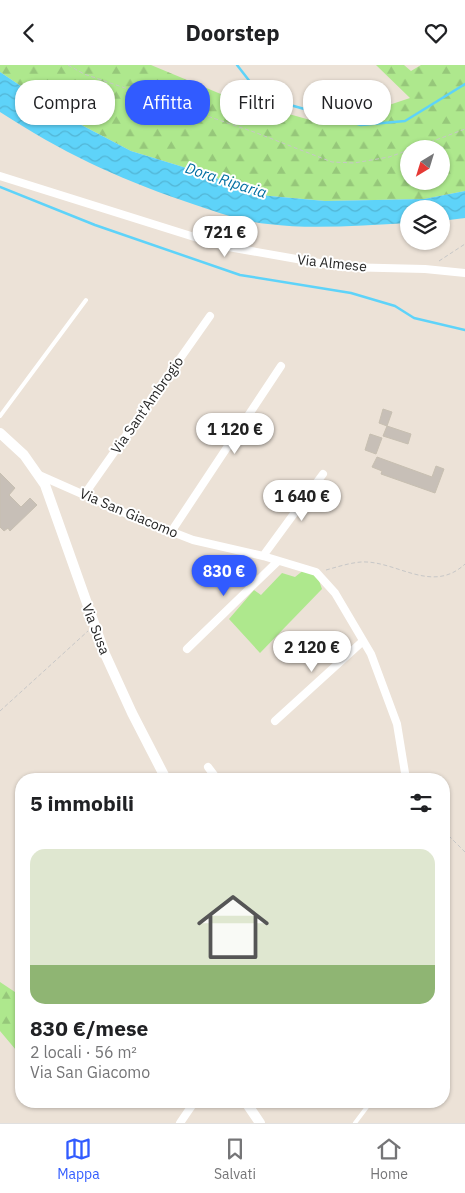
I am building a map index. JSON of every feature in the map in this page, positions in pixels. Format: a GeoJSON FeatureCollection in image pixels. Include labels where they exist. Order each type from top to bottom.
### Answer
{"type":"FeatureCollection","features":[{"type":"Feature","properties":{"kind":"main road","name":"Via Susa"},"geometry":{"type":"LineString","coordinates":[[0,433],[24,455],[39,475],[51,501],[94,625],[128,706],[163,773]]}},
{"type":"Feature","properties":{"kind":"main road"},"geometry":{"type":"LineString","coordinates":[[250,1108],[260,1123]]}},
{"type":"Feature","properties":{"kind":"street","name":"Via Almese"},"geometry":{"type":"LineString","coordinates":[[0,176],[223,246],[342,267],[425,269],[465,273]]}},
{"type":"Feature","properties":{"kind":"street","name":"Via Sant'Ambrogio"},"geometry":{"type":"LineString","coordinates":[[84,495],[210,316]]}},
{"type":"Feature","properties":{"kind":"street"},"geometry":{"type":"LineString","coordinates":[[171,532],[281,366]]}},
{"type":"Feature","properties":{"kind":"street"},"geometry":{"type":"LineString","coordinates":[[262,556],[324,474]]}},
{"type":"Feature","properties":{"kind":"street","name":"Via San Giacomo"},"geometry":{"type":"LineString","coordinates":[[39,475],[171,532],[194,540],[262,556],[316,572]]}},
{"type":"Feature","properties":{"kind":"street"},"geometry":{"type":"LineString","coordinates":[[187,649],[278,561]]}},
{"type":"Feature","properties":{"kind":"street"},"geometry":{"type":"LineString","coordinates":[[316,572],[335,593],[371,654],[397,724],[405,773]]}},
{"type":"Feature","properties":{"kind":"street"},"geometry":{"type":"LineString","coordinates":[[275,721],[363,641]]}},
{"type":"Feature","properties":{"kind":"street"},"geometry":{"type":"LineString","coordinates":[[208,767],[212,773]]}},
{"type":"Feature","properties":{"kind":"street"},"geometry":{"type":"LineString","coordinates":[[180,1123],[191,1108]]}},
{"type":"Feature","properties":{"kind":"lane"},"geometry":{"type":"LineString","coordinates":[[0,416],[86,300]]}},
{"type":"Feature","properties":{"kind":"lane"},"geometry":{"type":"LineString","coordinates":[[355,1123],[366,1108]]}},
{"type":"Feature","properties":{"kind":"path"},"geometry":{"type":"LineString","coordinates":[[68,65],[84,74],[254,131],[332,162],[354,163],[400,153]]}},
{"type":"Feature","properties":{"kind":"path"},"geometry":{"type":"LineString","coordinates":[[436,140],[465,129]]}},
{"type":"Feature","properties":{"kind":"path"},"geometry":{"type":"LineString","coordinates":[[425,269],[448,257],[465,245]]}},
{"type":"Feature","properties":{"kind":"path"},"geometry":{"type":"LineString","coordinates":[[316,572],[362,562],[430,578],[456,572],[465,564]]}},
{"type":"Feature","properties":{"kind":"path"},"geometry":{"type":"LineString","coordinates":[[0,711],[94,625]]}},
{"type":"Feature","properties":{"kind":"path"},"geometry":{"type":"LineString","coordinates":[[450,837],[465,852]]}},
{"type":"Feature","properties":{"kind":"green space"},"geometry":{"type":"Polygon","coordinates":[[[0,65],[151,65],[187,80],[125,80],[125,125],[210,125],[210,90],[220,94],[220,125],[293,125],[293,115],[303,118],[303,125],[391,125],[391,104],[410,98],[376,65],[404,65],[411,71],[421,65],[465,65],[465,191],[424,199],[325,201],[259,195],[206,174],[131,151],[81,125],[115,125],[115,80],[15,80],[15,82],[0,72],[0,65]]]}},
{"type":"Feature","properties":{"kind":"green space"},"geometry":{"type":"Polygon","coordinates":[[[305,569],[316,572],[322,589],[260,653],[229,619],[254,590],[261,595],[282,573],[295,577],[305,569]]]}},
{"type":"Feature","properties":{"kind":"green space"},"geometry":{"type":"Polygon","coordinates":[[[0,982],[15,992],[15,1049],[0,1031],[0,982]]]}},
{"type":"Feature","properties":{"kind":"water"},"geometry":{"type":"Polygon","coordinates":[[[0,72],[15,82],[15,121],[0,112],[0,72]]]}},
{"type":"Feature","properties":{"kind":"water"},"geometry":{"type":"Polygon","coordinates":[[[22,125],[81,125],[131,151],[206,174],[259,195],[325,201],[424,199],[465,191],[465,218],[450,220],[450,200],[400,200],[400,224],[303,227],[257,223],[236,218],[134,183],[89,163],[22,125]]]}},
{"type":"Feature","properties":{"kind":"building"},"geometry":{"type":"Polygon","coordinates":[[[383,409],[392,412],[387,426],[379,423],[383,409]]]}},
{"type":"Feature","properties":{"kind":"building"},"geometry":{"type":"Polygon","coordinates":[[[387,426],[411,434],[408,444],[383,436],[387,426]]]}},
{"type":"Feature","properties":{"kind":"building"},"geometry":{"type":"Polygon","coordinates":[[[370,434],[382,438],[376,454],[365,450],[370,434]]]}},
{"type":"Feature","properties":{"kind":"building"},"geometry":{"type":"Polygon","coordinates":[[[377,457],[432,477],[436,466],[444,469],[435,493],[381,474],[382,471],[372,467],[377,457]]]}},
{"type":"Feature","properties":{"kind":"building"},"geometry":{"type":"Polygon","coordinates":[[[0,473],[15,488],[9,495],[21,507],[30,498],[37,505],[10,531],[8,528],[4,531],[0,527],[0,473]]]}},
{"type":"Feature","properties":{"kind":"waterway"},"geometry":{"type":"LineString","coordinates":[[237,65],[251,83],[276,101],[361,125],[405,121],[465,84]]}},
{"type":"Feature","properties":{"kind":"waterway"},"geometry":{"type":"LineString","coordinates":[[0,187],[95,225],[240,275],[351,293],[395,306],[414,318],[465,330]]}},
{"type":"Feature","properties":{"kind":"water label","name":"Dora Riparia"},"geometry":{"type":"Point","coordinates":[226,180]}}]}
